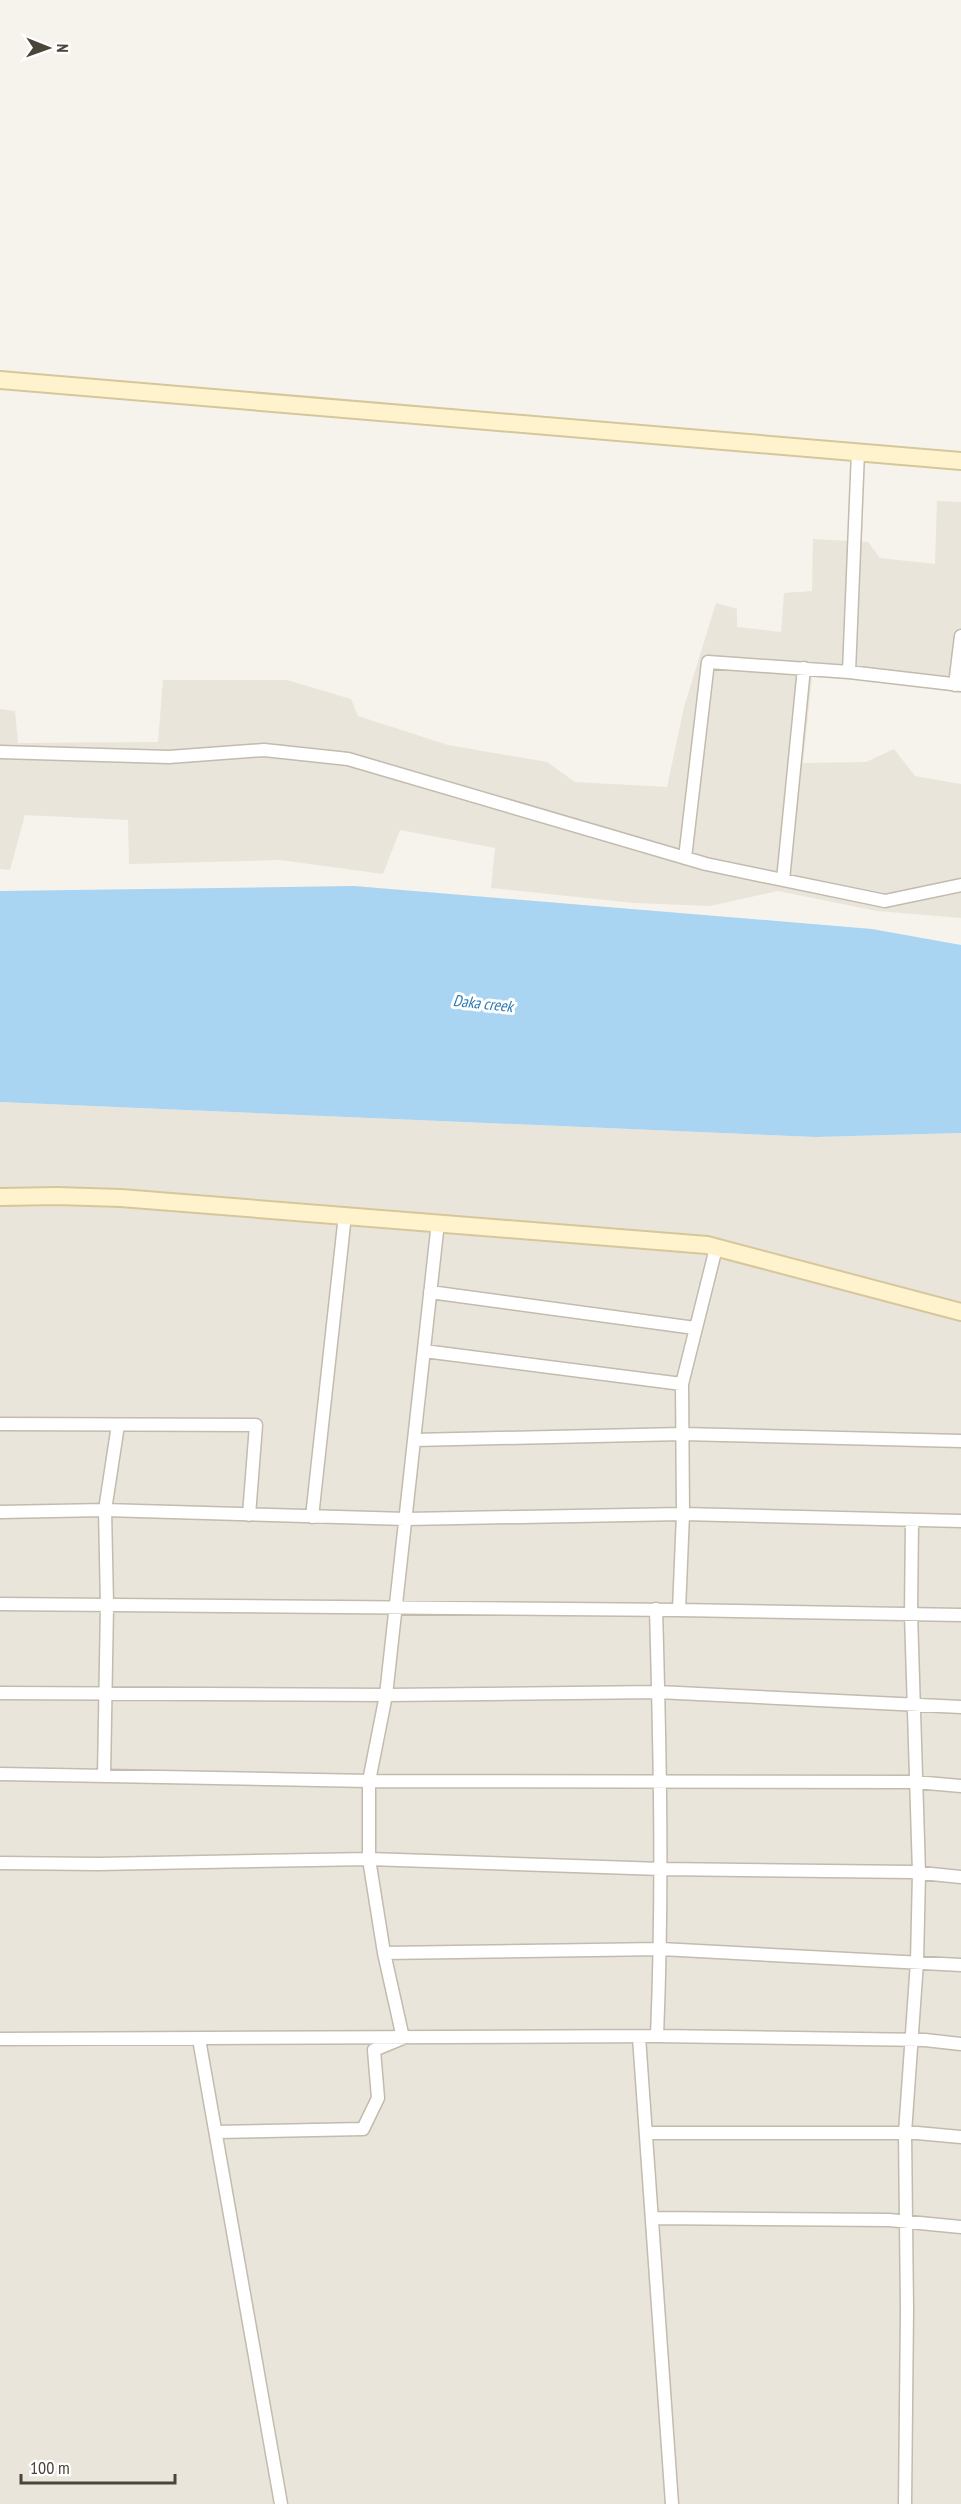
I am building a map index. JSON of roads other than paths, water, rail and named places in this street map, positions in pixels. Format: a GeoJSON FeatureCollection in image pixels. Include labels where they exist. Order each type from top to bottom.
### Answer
{"type":"FeatureCollection","features":[{"type":"Feature","properties":{"kind":"street"},"geometry":{"type":"LineString","coordinates":[[0,380],[961,461]]}},
{"type":"Feature","properties":{"kind":"street"},"geometry":{"type":"LineString","coordinates":[[849,672],[858,452]]}},
{"type":"Feature","properties":{"kind":"street"},"geometry":{"type":"LineString","coordinates":[[685,858],[708,662],[849,672],[958,685],[961,636]]}},
{"type":"Feature","properties":{"kind":"street"},"geometry":{"type":"LineString","coordinates":[[783,880],[804,669]]}},
{"type":"Feature","properties":{"kind":"street"},"geometry":{"type":"LineString","coordinates":[[0,752],[169,757],[264,750],[348,759],[685,858],[885,901],[961,885]]}},
{"type":"Feature","properties":{"kind":"street"},"geometry":{"type":"LineString","coordinates":[[0,1197],[122,1198],[438,1222],[716,1248],[961,1312]]}},
{"type":"Feature","properties":{"kind":"street"},"geometry":{"type":"LineString","coordinates":[[312,1516],[345,1215]]}},
{"type":"Feature","properties":{"kind":"street"},"geometry":{"type":"LineString","coordinates":[[403,2038],[384,1953],[369,1859],[369,1781],[386,1695],[438,1222]]}},
{"type":"Feature","properties":{"kind":"street"},"geometry":{"type":"LineString","coordinates":[[679,1610],[683,1514],[682,1384],[716,1248]]}},
{"type":"Feature","properties":{"kind":"street"},"geometry":{"type":"LineString","coordinates":[[430,1292],[695,1328]]}},
{"type":"Feature","properties":{"kind":"street"},"geometry":{"type":"LineString","coordinates":[[424,1351],[682,1384]]}},
{"type":"Feature","properties":{"kind":"street"},"geometry":{"type":"LineString","coordinates":[[0,1424],[256,1425],[249,1515]]}},
{"type":"Feature","properties":{"kind":"street"},"geometry":{"type":"LineString","coordinates":[[104,1776],[107,1605],[105,1510],[118,1425]]}},
{"type":"Feature","properties":{"kind":"street"},"geometry":{"type":"LineString","coordinates":[[414,1440],[682,1434],[961,1442]]}},
{"type":"Feature","properties":{"kind":"street"},"geometry":{"type":"LineString","coordinates":[[0,1512],[105,1510],[406,1520],[683,1514],[961,1521]]}},
{"type":"Feature","properties":{"kind":"street"},"geometry":{"type":"LineString","coordinates":[[905,2504],[907,2309],[905,2133],[917,1962],[919,1873],[911,1614],[912,1521]]}},
{"type":"Feature","properties":{"kind":"street"},"geometry":{"type":"LineString","coordinates":[[0,1604],[656,1609],[961,1615]]}},
{"type":"Feature","properties":{"kind":"street"},"geometry":{"type":"LineString","coordinates":[[656,1609],[661,1869],[661,1949],[657,2037]]}},
{"type":"Feature","properties":{"kind":"street"},"geometry":{"type":"LineString","coordinates":[[0,1693],[386,1695],[658,1692],[961,1707]]}},
{"type":"Feature","properties":{"kind":"street"},"geometry":{"type":"LineString","coordinates":[[0,1774],[369,1781],[915,1782],[961,1786]]}},
{"type":"Feature","properties":{"kind":"street"},"geometry":{"type":"LineString","coordinates":[[0,1863],[98,1864],[369,1859],[661,1869],[919,1873],[961,1877]]}},
{"type":"Feature","properties":{"kind":"street"},"geometry":{"type":"LineString","coordinates":[[384,1953],[661,1949],[961,1965]]}},
{"type":"Feature","properties":{"kind":"street"},"geometry":{"type":"LineString","coordinates":[[639,2037],[672,2504]]}},
{"type":"Feature","properties":{"kind":"street"},"geometry":{"type":"LineString","coordinates":[[0,2039],[657,2037],[912,2039],[961,2044]]}},
{"type":"Feature","properties":{"kind":"street"},"geometry":{"type":"LineString","coordinates":[[216,2132],[363,2130],[378,2098],[374,2050],[403,2038]]}},
{"type":"Feature","properties":{"kind":"street"},"geometry":{"type":"LineString","coordinates":[[199,2039],[281,2504]]}},
{"type":"Feature","properties":{"kind":"street"},"geometry":{"type":"LineString","coordinates":[[646,2133],[905,2133],[961,2137]]}},
{"type":"Feature","properties":{"kind":"street"},"geometry":{"type":"LineString","coordinates":[[652,2218],[905,2222],[961,2227]]}},
{"type":"Feature","properties":{"kind":"water","name":"Daka creek"},"geometry":{"type":"Polygon","coordinates":[[[354,886],[872,929],[961,945],[961,1133],[816,1137],[0,1102],[0,891],[354,886]]]}}]}
